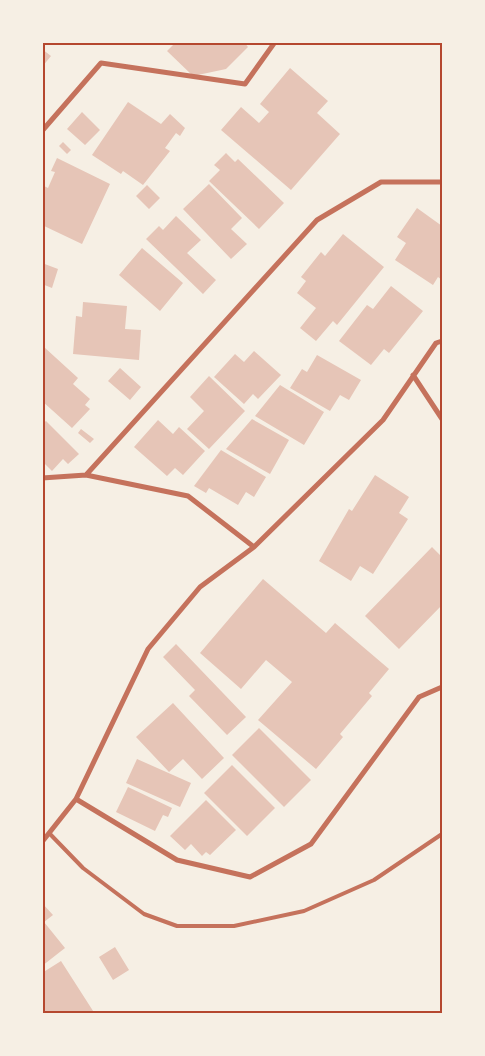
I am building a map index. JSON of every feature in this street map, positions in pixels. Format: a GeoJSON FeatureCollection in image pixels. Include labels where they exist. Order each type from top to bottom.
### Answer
{"type":"FeatureCollection","features":[{"type":"Feature","properties":{"kind":"street"},"geometry":{"type":"LineString","coordinates":[[42,131],[101,63],[245,84],[275,42]]}},
{"type":"Feature","properties":{"kind":"street"},"geometry":{"type":"LineString","coordinates":[[86,475],[317,220],[381,182],[442,182]]}},
{"type":"Feature","properties":{"kind":"street"},"geometry":{"type":"LineString","coordinates":[[42,842],[76,799],[148,649],[200,587],[254,547],[383,420],[436,342],[442,341]]}},
{"type":"Feature","properties":{"kind":"street"},"geometry":{"type":"LineString","coordinates":[[413,375],[442,419]]}},
{"type":"Feature","properties":{"kind":"street"},"geometry":{"type":"LineString","coordinates":[[42,478],[86,475],[188,496],[254,547]]}},
{"type":"Feature","properties":{"kind":"street"},"geometry":{"type":"LineString","coordinates":[[76,799],[177,860],[250,877],[311,844],[419,697],[442,687]]}},
{"type":"Feature","properties":{"kind":"lane"},"geometry":{"type":"LineString","coordinates":[[50,834],[83,868],[144,914],[177,926],[234,926],[304,911],[374,880],[442,834]]}},
{"type":"Feature","properties":{"kind":"building"},"geometry":{"type":"Polygon","coordinates":[[[176,42],[244,42],[248,47],[226,69],[193,76],[167,51],[176,42]]]}},
{"type":"Feature","properties":{"kind":"building"},"geometry":{"type":"Polygon","coordinates":[[[42,49],[51,56],[42,67],[42,49]]]}},
{"type":"Feature","properties":{"kind":"building"},"geometry":{"type":"Polygon","coordinates":[[[290,68],[328,101],[317,113],[340,134],[291,190],[221,130],[241,107],[259,123],[269,112],[260,104],[290,68]]]}},
{"type":"Feature","properties":{"kind":"building"},"geometry":{"type":"Polygon","coordinates":[[[128,102],[161,124],[170,114],[185,128],[180,136],[176,133],[165,148],[170,151],[143,185],[123,171],[121,174],[92,155],[128,102]]]}},
{"type":"Feature","properties":{"kind":"building"},"geometry":{"type":"Polygon","coordinates":[[[82,112],[100,130],[85,145],[67,129],[82,112]]]}},
{"type":"Feature","properties":{"kind":"building"},"geometry":{"type":"Polygon","coordinates":[[[63,142],[71,150],[67,154],[59,146],[63,142]]]}},
{"type":"Feature","properties":{"kind":"building"},"geometry":{"type":"Polygon","coordinates":[[[226,153],[235,162],[238,159],[284,203],[259,229],[209,181],[220,170],[214,165],[226,153]]]}},
{"type":"Feature","properties":{"kind":"building"},"geometry":{"type":"Polygon","coordinates":[[[57,158],[110,184],[82,244],[42,225],[42,185],[48,188],[55,172],[51,171],[57,158]]]}},
{"type":"Feature","properties":{"kind":"building"},"geometry":{"type":"Polygon","coordinates":[[[209,184],[242,218],[231,229],[247,244],[231,259],[183,209],[209,184]]]}},
{"type":"Feature","properties":{"kind":"building"},"geometry":{"type":"Polygon","coordinates":[[[147,185],[160,198],[149,209],[136,196],[147,185]]]}},
{"type":"Feature","properties":{"kind":"building"},"geometry":{"type":"Polygon","coordinates":[[[417,208],[442,226],[442,280],[438,277],[433,285],[395,260],[406,243],[397,237],[417,208]]]}},
{"type":"Feature","properties":{"kind":"building"},"geometry":{"type":"Polygon","coordinates":[[[176,216],[201,240],[187,253],[216,280],[203,294],[146,239],[159,226],[163,230],[176,216]]]}},
{"type":"Feature","properties":{"kind":"building"},"geometry":{"type":"Polygon","coordinates":[[[343,234],[384,267],[337,325],[333,321],[316,341],[300,328],[316,308],[297,293],[306,281],[301,277],[321,252],[325,256],[343,234]]]}},
{"type":"Feature","properties":{"kind":"building"},"geometry":{"type":"Polygon","coordinates":[[[142,248],[183,283],[160,311],[119,275],[142,248]]]}},
{"type":"Feature","properties":{"kind":"building"},"geometry":{"type":"Polygon","coordinates":[[[42,263],[58,269],[52,288],[42,284],[42,263]]]}},
{"type":"Feature","properties":{"kind":"building"},"geometry":{"type":"Polygon","coordinates":[[[391,286],[423,311],[389,353],[384,349],[371,365],[339,341],[367,305],[373,309],[391,286]]]}},
{"type":"Feature","properties":{"kind":"building"},"geometry":{"type":"Polygon","coordinates":[[[83,302],[127,306],[125,329],[141,330],[139,360],[73,354],[76,316],[82,317],[83,302]]]}},
{"type":"Feature","properties":{"kind":"building"},"geometry":{"type":"Polygon","coordinates":[[[44,347],[78,378],[73,384],[90,399],[85,405],[90,409],[72,428],[42,401],[44,347]]]}},
{"type":"Feature","properties":{"kind":"building"},"geometry":{"type":"Polygon","coordinates":[[[254,351],[281,375],[258,399],[253,394],[244,404],[214,377],[235,354],[244,362],[254,351]]]}},
{"type":"Feature","properties":{"kind":"building"},"geometry":{"type":"Polygon","coordinates":[[[317,355],[361,380],[349,400],[340,395],[330,411],[290,388],[302,369],[307,372],[317,355]]]}},
{"type":"Feature","properties":{"kind":"building"},"geometry":{"type":"Polygon","coordinates":[[[120,368],[141,387],[130,400],[108,381],[120,368]]]}},
{"type":"Feature","properties":{"kind":"building"},"geometry":{"type":"Polygon","coordinates":[[[209,376],[245,411],[209,449],[187,429],[204,411],[190,397],[209,376]]]}},
{"type":"Feature","properties":{"kind":"building"},"geometry":{"type":"Polygon","coordinates":[[[280,385],[324,412],[304,445],[255,416],[280,385]]]}},
{"type":"Feature","properties":{"kind":"building"},"geometry":{"type":"Polygon","coordinates":[[[252,419],[289,440],[270,474],[226,449],[252,419]]]}},
{"type":"Feature","properties":{"kind":"building"},"geometry":{"type":"Polygon","coordinates":[[[158,420],[173,434],[179,427],[205,451],[183,475],[175,468],[167,476],[134,447],[158,420]]]}},
{"type":"Feature","properties":{"kind":"building"},"geometry":{"type":"Polygon","coordinates":[[[46,421],[79,454],[68,464],[63,459],[52,471],[42,461],[42,424],[46,421]]]}},
{"type":"Feature","properties":{"kind":"building"},"geometry":{"type":"Polygon","coordinates":[[[81,429],[94,439],[90,443],[78,433],[81,429]]]}},
{"type":"Feature","properties":{"kind":"building"},"geometry":{"type":"Polygon","coordinates":[[[221,450],[266,477],[254,497],[246,492],[238,505],[209,488],[206,493],[194,486],[221,450]]]}},
{"type":"Feature","properties":{"kind":"building"},"geometry":{"type":"Polygon","coordinates":[[[375,475],[409,497],[399,513],[408,519],[373,574],[360,566],[351,581],[319,561],[349,509],[352,511],[375,475]]]}},
{"type":"Feature","properties":{"kind":"building"},"geometry":{"type":"Polygon","coordinates":[[[432,547],[442,557],[442,605],[399,649],[365,616],[432,547]]]}},
{"type":"Feature","properties":{"kind":"building"},"geometry":{"type":"Polygon","coordinates":[[[263,579],[326,633],[335,623],[389,669],[369,693],[372,696],[340,734],[343,737],[316,769],[258,720],[292,682],[266,660],[241,689],[200,653],[263,579]]]}},
{"type":"Feature","properties":{"kind":"building"},"geometry":{"type":"Polygon","coordinates":[[[176,644],[246,717],[227,735],[189,696],[195,690],[163,657],[176,644]]]}},
{"type":"Feature","properties":{"kind":"building"},"geometry":{"type":"Polygon","coordinates":[[[173,703],[224,758],[202,779],[183,759],[169,772],[136,737],[173,703]]]}},
{"type":"Feature","properties":{"kind":"building"},"geometry":{"type":"Polygon","coordinates":[[[259,728],[311,780],[284,807],[232,755],[259,728]]]}},
{"type":"Feature","properties":{"kind":"building"},"geometry":{"type":"Polygon","coordinates":[[[137,759],[191,783],[180,807],[126,783],[137,759]]]}},
{"type":"Feature","properties":{"kind":"building"},"geometry":{"type":"Polygon","coordinates":[[[232,765],[275,808],[247,836],[204,793],[232,765]]]}},
{"type":"Feature","properties":{"kind":"building"},"geometry":{"type":"Polygon","coordinates":[[[128,787],[172,808],[168,817],[163,815],[155,831],[116,812],[128,787]]]}},
{"type":"Feature","properties":{"kind":"building"},"geometry":{"type":"Polygon","coordinates":[[[206,800],[236,830],[210,855],[206,852],[202,856],[191,844],[185,850],[170,836],[206,800]]]}},
{"type":"Feature","properties":{"kind":"building"},"geometry":{"type":"Polygon","coordinates":[[[42,903],[53,915],[44,922],[65,948],[42,966],[42,903]]]}},
{"type":"Feature","properties":{"kind":"building"},"geometry":{"type":"Polygon","coordinates":[[[115,947],[129,970],[113,980],[99,957],[115,947]]]}},
{"type":"Feature","properties":{"kind":"building"},"geometry":{"type":"Polygon","coordinates":[[[61,961],[95,1014],[45,1014],[42,1010],[42,973],[61,961]]]}}]}
